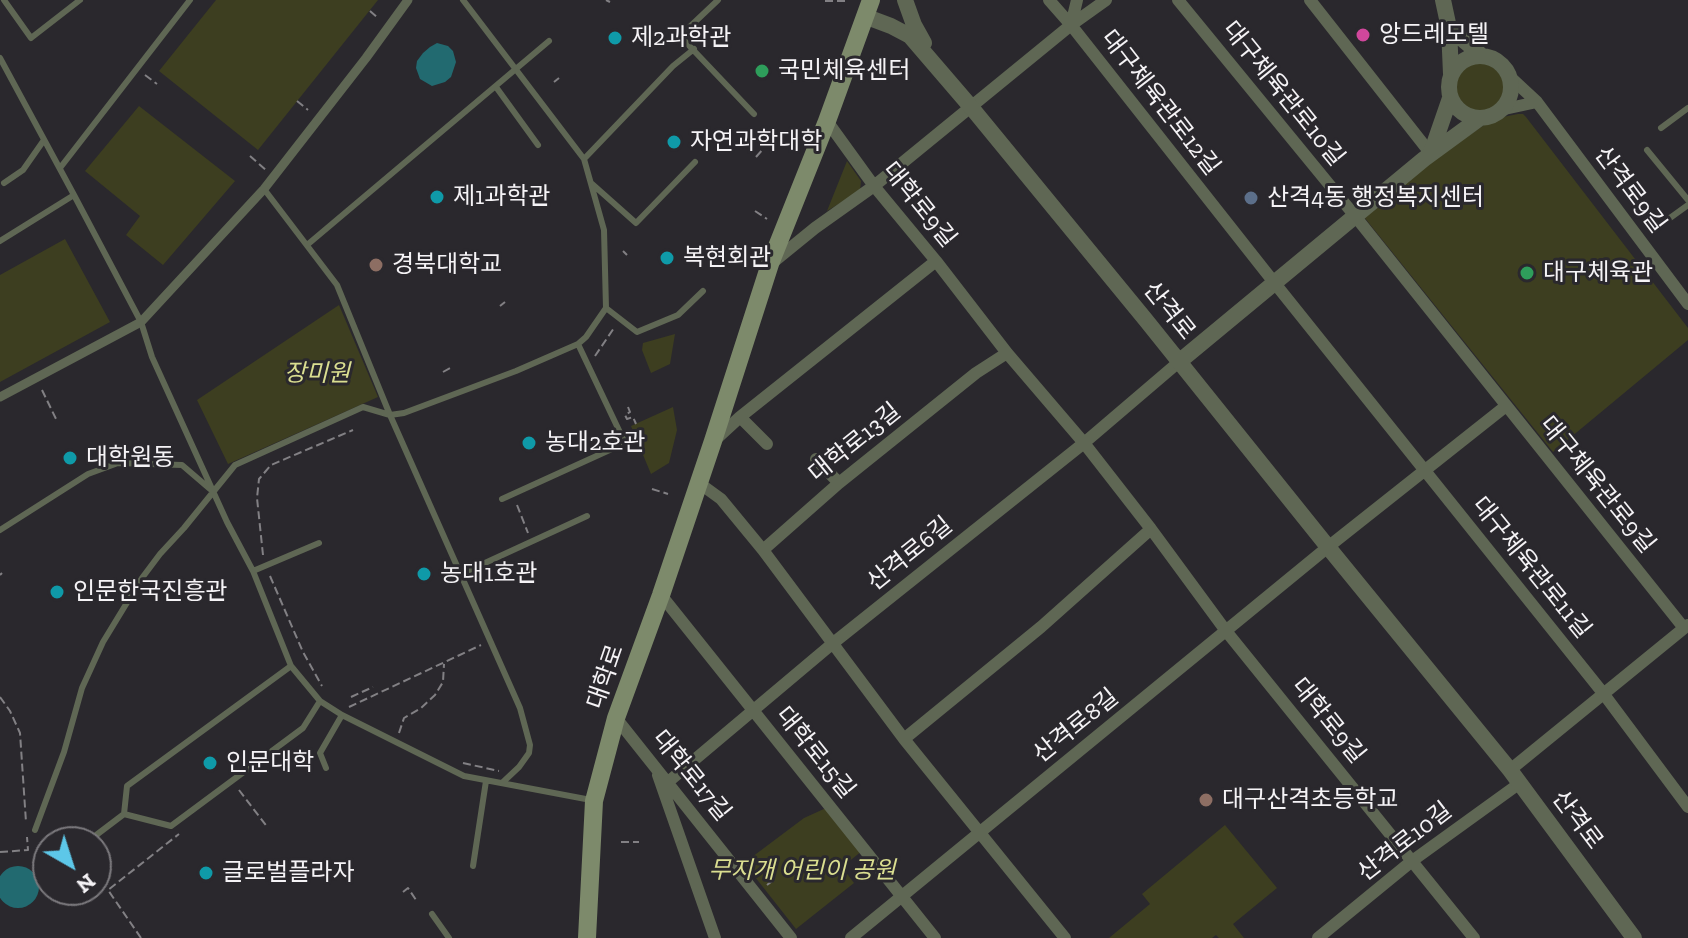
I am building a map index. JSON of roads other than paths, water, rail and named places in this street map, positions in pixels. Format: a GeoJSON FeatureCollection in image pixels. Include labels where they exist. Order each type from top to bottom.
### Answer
{"type":"FeatureCollection","features":[{"type":"Feature","properties":{"kind":"main road","name":"대학로"},"geometry":{"type":"LineString","coordinates":[[587,938],[594,801],[616,718],[699,483],[770,264],[869,8]]}},
{"type":"Feature","properties":{"kind":"street"},"geometry":{"type":"LineString","coordinates":[[0,397],[141,322],[264,189],[408,0]]}},
{"type":"Feature","properties":{"kind":"street"},"geometry":{"type":"LineString","coordinates":[[905,0],[914,25],[938,68]]}},
{"type":"Feature","properties":{"kind":"street","name":"대구체육관로12길"},"geometry":{"type":"LineString","coordinates":[[1049,0],[1274,283]]}},
{"type":"Feature","properties":{"kind":"street"},"geometry":{"type":"LineString","coordinates":[[1071,25],[1077,0]]}},
{"type":"Feature","properties":{"kind":"street"},"geometry":{"type":"LineString","coordinates":[[770,264],[874,186],[1106,0]]}},
{"type":"Feature","properties":{"kind":"street","name":"대구체육관로10길"},"geometry":{"type":"LineString","coordinates":[[1178,0],[1355,216]]}},
{"type":"Feature","properties":{"kind":"street"},"geometry":{"type":"LineString","coordinates":[[1310,0],[1427,156]]}},
{"type":"Feature","properties":{"kind":"street"},"geometry":{"type":"LineString","coordinates":[[1443,0],[1449,28],[1451,74]]}},
{"type":"Feature","properties":{"kind":"street","name":"산격로"},"geometry":{"type":"LineString","coordinates":[[869,8],[891,26],[910,36],[1180,361],[1515,776],[1634,938]]}},
{"type":"Feature","properties":{"kind":"street"},"geometry":{"type":"LineString","coordinates":[[1449,28],[1481,55],[1498,61],[1509,76],[1511,85],[1507,103],[1494,115],[1469,117],[1454,106],[1448,81],[1463,60],[1481,55]]}},
{"type":"Feature","properties":{"kind":"street","name":"산격로9길"},"geometry":{"type":"LineString","coordinates":[[1509,76],[1537,102],[1688,304]]}},
{"type":"Feature","properties":{"kind":"street"},"geometry":{"type":"LineString","coordinates":[[1427,156],[1450,98]]}},
{"type":"Feature","properties":{"kind":"street"},"geometry":{"type":"LineString","coordinates":[[1500,110],[1537,102]]}},
{"type":"Feature","properties":{"kind":"street"},"geometry":{"type":"LineString","coordinates":[[1180,361],[1427,156],[1480,118]]}},
{"type":"Feature","properties":{"kind":"street","name":"대학로9길"},"geometry":{"type":"LineString","coordinates":[[827,121],[874,186],[1007,353],[1084,443],[1226,631],[1474,938]]}},
{"type":"Feature","properties":{"kind":"street","name":"대구체육관로9길"},"geometry":{"type":"LineString","coordinates":[[1355,216],[1686,627]]}},
{"type":"Feature","properties":{"kind":"street","name":"대학로"},"geometry":{"type":"LineString","coordinates":[[713,441],[936,261]]}},
{"type":"Feature","properties":{"kind":"street","name":"대구체육관로11길"},"geometry":{"type":"LineString","coordinates":[[1274,283],[1603,693],[1687,804]]}},
{"type":"Feature","properties":{"kind":"street","name":"대학로13길"},"geometry":{"type":"LineString","coordinates":[[763,550],[839,483],[976,373],[1007,353]]}},
{"type":"Feature","properties":{"kind":"street","name":"산격로6길"},"geometry":{"type":"LineString","coordinates":[[668,782],[832,644],[1084,443],[1180,361]]}},
{"type":"Feature","properties":{"kind":"street","name":"대구체육관로9길"},"geometry":{"type":"LineString","coordinates":[[1425,470],[1506,406]]}},
{"type":"Feature","properties":{"kind":"street"},"geometry":{"type":"LineString","coordinates":[[740,417],[767,444]]}},
{"type":"Feature","properties":{"kind":"street"},"geometry":{"type":"LineString","coordinates":[[816,459],[839,483]]}},
{"type":"Feature","properties":{"kind":"street"},"geometry":{"type":"LineString","coordinates":[[1328,547],[1425,470]]}},
{"type":"Feature","properties":{"kind":"street"},"geometry":{"type":"LineString","coordinates":[[699,483],[721,499],[763,550],[904,739],[1065,938]]}},
{"type":"Feature","properties":{"kind":"street"},"geometry":{"type":"LineString","coordinates":[[904,739],[1047,622],[1151,529]]}},
{"type":"Feature","properties":{"kind":"street","name":"산격로8길"},"geometry":{"type":"LineString","coordinates":[[851,938],[1328,547]]}},
{"type":"Feature","properties":{"kind":"street","name":"대학로15길"},"geometry":{"type":"LineString","coordinates":[[661,595],[935,938]]}},
{"type":"Feature","properties":{"kind":"street"},"geometry":{"type":"LineString","coordinates":[[1515,776],[1603,693],[1686,627]]}},
{"type":"Feature","properties":{"kind":"street","name":"대학로17길"},"geometry":{"type":"LineString","coordinates":[[616,718],[791,938]]}},
{"type":"Feature","properties":{"kind":"street"},"geometry":{"type":"LineString","coordinates":[[655,766],[715,938]]}},
{"type":"Feature","properties":{"kind":"street","name":"산격로10길"},"geometry":{"type":"LineString","coordinates":[[1318,938],[1515,776]]}},
{"type":"Feature","properties":{"kind":"lane"},"geometry":{"type":"LineString","coordinates":[[4,0],[31,38],[80,0]]}},
{"type":"Feature","properties":{"kind":"lane"},"geometry":{"type":"LineString","coordinates":[[60,168],[190,0]]}},
{"type":"Feature","properties":{"kind":"lane"},"geometry":{"type":"LineString","coordinates":[[36,826],[64,752],[82,688],[103,642],[151,566],[235,465],[363,407],[390,415],[404,413],[516,371],[578,344],[606,308],[604,230],[584,159],[463,0]]}},
{"type":"Feature","properties":{"kind":"lane"},"geometry":{"type":"LineString","coordinates":[[718,0],[680,36],[754,114]]}},
{"type":"Feature","properties":{"kind":"lane"},"geometry":{"type":"LineString","coordinates":[[307,245],[549,41]]}},
{"type":"Feature","properties":{"kind":"lane"},"geometry":{"type":"LineString","coordinates":[[584,159],[673,66],[694,49]]}},
{"type":"Feature","properties":{"kind":"lane"},"geometry":{"type":"LineString","coordinates":[[0,58],[141,322],[152,357],[227,522],[253,571],[291,666],[320,701],[446,768],[486,781],[594,801]]}},
{"type":"Feature","properties":{"kind":"lane"},"geometry":{"type":"LineString","coordinates":[[496,87],[538,145]]}},
{"type":"Feature","properties":{"kind":"lane"},"geometry":{"type":"LineString","coordinates":[[1661,128],[1688,108]]}},
{"type":"Feature","properties":{"kind":"lane"},"geometry":{"type":"LineString","coordinates":[[4,183],[23,170],[44,140]]}},
{"type":"Feature","properties":{"kind":"lane"},"geometry":{"type":"LineString","coordinates":[[1647,150],[1688,203],[1663,223]]}},
{"type":"Feature","properties":{"kind":"lane"},"geometry":{"type":"LineString","coordinates":[[591,183],[636,223],[695,162]]}},
{"type":"Feature","properties":{"kind":"lane"},"geometry":{"type":"LineString","coordinates":[[264,189],[337,285],[390,415],[526,725],[529,753],[502,783]]}},
{"type":"Feature","properties":{"kind":"lane"},"geometry":{"type":"LineString","coordinates":[[0,241],[74,195]]}},
{"type":"Feature","properties":{"kind":"lane"},"geometry":{"type":"LineString","coordinates":[[606,308],[637,332],[678,315],[703,291]]}},
{"type":"Feature","properties":{"kind":"lane"},"geometry":{"type":"LineString","coordinates":[[502,499],[625,443],[578,344]]}},
{"type":"Feature","properties":{"kind":"lane"},"geometry":{"type":"LineString","coordinates":[[0,530],[88,474],[118,463],[182,465],[213,491]]}},
{"type":"Feature","properties":{"kind":"lane"},"geometry":{"type":"LineString","coordinates":[[461,574],[587,516]]}},
{"type":"Feature","properties":{"kind":"lane"},"geometry":{"type":"LineString","coordinates":[[253,571],[319,543]]}},
{"type":"Feature","properties":{"kind":"lane"},"geometry":{"type":"LineString","coordinates":[[108,826],[124,814],[127,786],[291,666]]}},
{"type":"Feature","properties":{"kind":"lane"},"geometry":{"type":"LineString","coordinates":[[124,814],[171,826],[303,728],[320,701]]}},
{"type":"Feature","properties":{"kind":"lane"},"geometry":{"type":"LineString","coordinates":[[326,768],[320,753],[342,715]]}},
{"type":"Feature","properties":{"kind":"lane"},"geometry":{"type":"LineString","coordinates":[[473,866],[486,781]]}},
{"type":"Feature","properties":{"kind":"lane"},"geometry":{"type":"LineString","coordinates":[[432,914],[449,938]]}},
{"type":"Feature","properties":{"kind":"water"},"geometry":{"type":"Polygon","coordinates":[[[437,43],[453,51],[456,62],[451,77],[432,86],[420,79],[416,68],[423,53],[437,43]]]}},
{"type":"Feature","properties":{"kind":"water"},"geometry":{"type":"Polygon","coordinates":[[[10,868],[26,868],[32,871],[32,903],[18,908],[10,906],[-1,895],[-1,879],[10,868]]]}},
{"type":"Feature","properties":{"kind":"place","name":"앙드레모텔"},"geometry":{"type":"Point","coordinates":[1363,35]}},
{"type":"Feature","properties":{"kind":"place","name":"제2과학관"},"geometry":{"type":"Point","coordinates":[615,38]}},
{"type":"Feature","properties":{"kind":"place","name":"국민체육센터"},"geometry":{"type":"Point","coordinates":[762,71]}},
{"type":"Feature","properties":{"kind":"place","name":"자연과학대학"},"geometry":{"type":"Point","coordinates":[674,142]}},
{"type":"Feature","properties":{"kind":"place","name":"제1과학관"},"geometry":{"type":"Point","coordinates":[437,197]}},
{"type":"Feature","properties":{"kind":"place","name":"산격4동 행정복지센터"},"geometry":{"type":"Point","coordinates":[1251,198]}},
{"type":"Feature","properties":{"kind":"place","name":"복현회관"},"geometry":{"type":"Point","coordinates":[667,258]}},
{"type":"Feature","properties":{"kind":"place","name":"경북대학교"},"geometry":{"type":"Point","coordinates":[376,265]}},
{"type":"Feature","properties":{"kind":"place","name":"대구체육관"},"geometry":{"type":"Point","coordinates":[1527,273]}},
{"type":"Feature","properties":{"kind":"place","name":"농대2호관"},"geometry":{"type":"Point","coordinates":[529,443]}},
{"type":"Feature","properties":{"kind":"place","name":"대학원동"},"geometry":{"type":"Point","coordinates":[70,458]}},
{"type":"Feature","properties":{"kind":"place","name":"농대1호관"},"geometry":{"type":"Point","coordinates":[424,574]}},
{"type":"Feature","properties":{"kind":"place","name":"인문한국진흥관"},"geometry":{"type":"Point","coordinates":[57,592]}},
{"type":"Feature","properties":{"kind":"place","name":"인문대학"},"geometry":{"type":"Point","coordinates":[210,763]}},
{"type":"Feature","properties":{"kind":"place","name":"대구산격초등학교"},"geometry":{"type":"Point","coordinates":[1206,800]}},
{"type":"Feature","properties":{"kind":"place","name":"글로벌플라자"},"geometry":{"type":"Point","coordinates":[206,873]}},
{"type":"Feature","properties":{"kind":"park label","name":"장미원"},"geometry":{"type":"Point","coordinates":[317,374]}},
{"type":"Feature","properties":{"kind":"park label","name":"무지개 어린이 공원"},"geometry":{"type":"Point","coordinates":[802,871]}}]}
